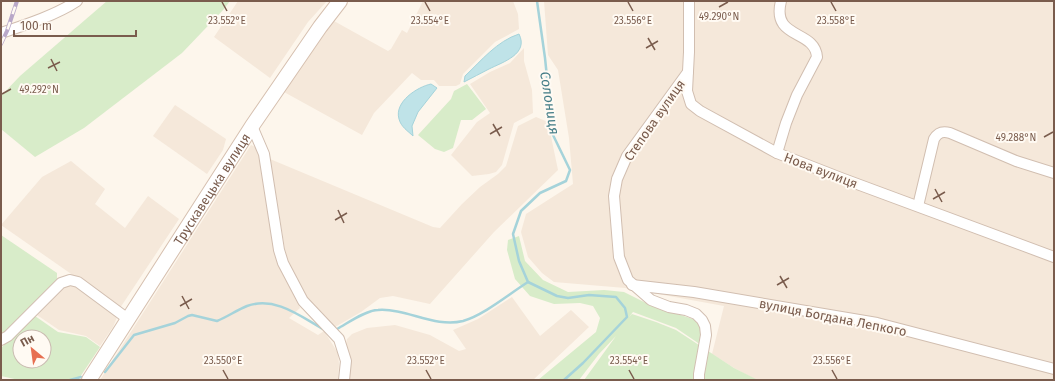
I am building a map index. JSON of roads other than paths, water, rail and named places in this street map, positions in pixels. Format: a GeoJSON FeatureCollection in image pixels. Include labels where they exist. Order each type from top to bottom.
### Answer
{"type":"FeatureCollection","features":[{"type":"Feature","properties":{"kind":"street"},"geometry":{"type":"LineString","coordinates":[[1,33],[70,6],[77,1]]}},
{"type":"Feature","properties":{"kind":"street","name":"Трускавецька вулиця"},"geometry":{"type":"LineString","coordinates":[[89,380],[252,126],[320,27],[340,1]]}},
{"type":"Feature","properties":{"kind":"street","name":"Нова вулиця"},"geometry":{"type":"LineString","coordinates":[[689,1],[687,91],[691,104],[700,111],[777,152],[841,178],[1054,257]]}},
{"type":"Feature","properties":{"kind":"street"},"geometry":{"type":"LineString","coordinates":[[777,152],[786,122],[797,95],[817,57],[814,47],[809,42],[782,24],[779,11],[781,1]]}},
{"type":"Feature","properties":{"kind":"street","name":"Степова вулиця"},"geometry":{"type":"LineString","coordinates":[[632,285],[624,272],[619,256],[614,196],[617,179],[627,156],[688,72]]}},
{"type":"Feature","properties":{"kind":"street"},"geometry":{"type":"LineString","coordinates":[[252,126],[264,154],[279,250],[283,263],[303,300],[339,339],[346,361],[344,380]]}},
{"type":"Feature","properties":{"kind":"street"},"geometry":{"type":"LineString","coordinates":[[918,206],[934,139],[940,132],[950,133],[1016,161],[1054,173]]}},
{"type":"Feature","properties":{"kind":"street"},"geometry":{"type":"LineString","coordinates":[[1,340],[8,336],[61,282],[70,280],[78,282],[128,318]]}},
{"type":"Feature","properties":{"kind":"street"},"geometry":{"type":"LineString","coordinates":[[632,285],[650,300],[669,307],[686,310],[696,314],[702,320],[705,326],[706,335],[699,380]]}},
{"type":"Feature","properties":{"kind":"street","name":"вулиця Богдана Лепкого"},"geometry":{"type":"LineString","coordinates":[[632,285],[694,292],[877,322],[1054,369]]}},
{"type":"Feature","properties":{"kind":"water"},"geometry":{"type":"Polygon","coordinates":[[[519,34],[521,41],[518,52],[507,60],[464,82],[465,76],[496,46],[519,34]]]}},
{"type":"Feature","properties":{"kind":"water"},"geometry":{"type":"Polygon","coordinates":[[[431,84],[437,88],[418,112],[412,126],[413,136],[403,127],[400,122],[398,113],[400,107],[403,101],[413,92],[419,88],[431,84]]]}},
{"type":"Feature","properties":{"kind":"waterway","name":"Солониця"},"geometry":{"type":"LineString","coordinates":[[537,1],[553,135],[570,170],[566,181],[540,193],[521,211],[513,234],[519,261],[528,282],[557,296],[568,298],[589,295],[616,297],[625,308],[627,317],[583,363],[564,380]]}},
{"type":"Feature","properties":{"kind":"waterway"},"geometry":{"type":"LineString","coordinates":[[337,329],[363,314],[378,310],[389,310],[442,322],[463,321],[488,309],[528,282]]}},
{"type":"Feature","properties":{"kind":"waterway"},"geometry":{"type":"LineString","coordinates":[[105,372],[134,335],[175,323],[192,315],[217,321],[247,306],[257,304],[277,305],[296,313],[323,329]]}},
{"type":"Feature","properties":{"kind":"waterway"},"geometry":{"type":"LineString","coordinates":[[70,380],[81,377]]}},
{"type":"Feature","properties":{"kind":"railway"},"geometry":{"type":"LineString","coordinates":[[1,44],[17,1]]}}]}
